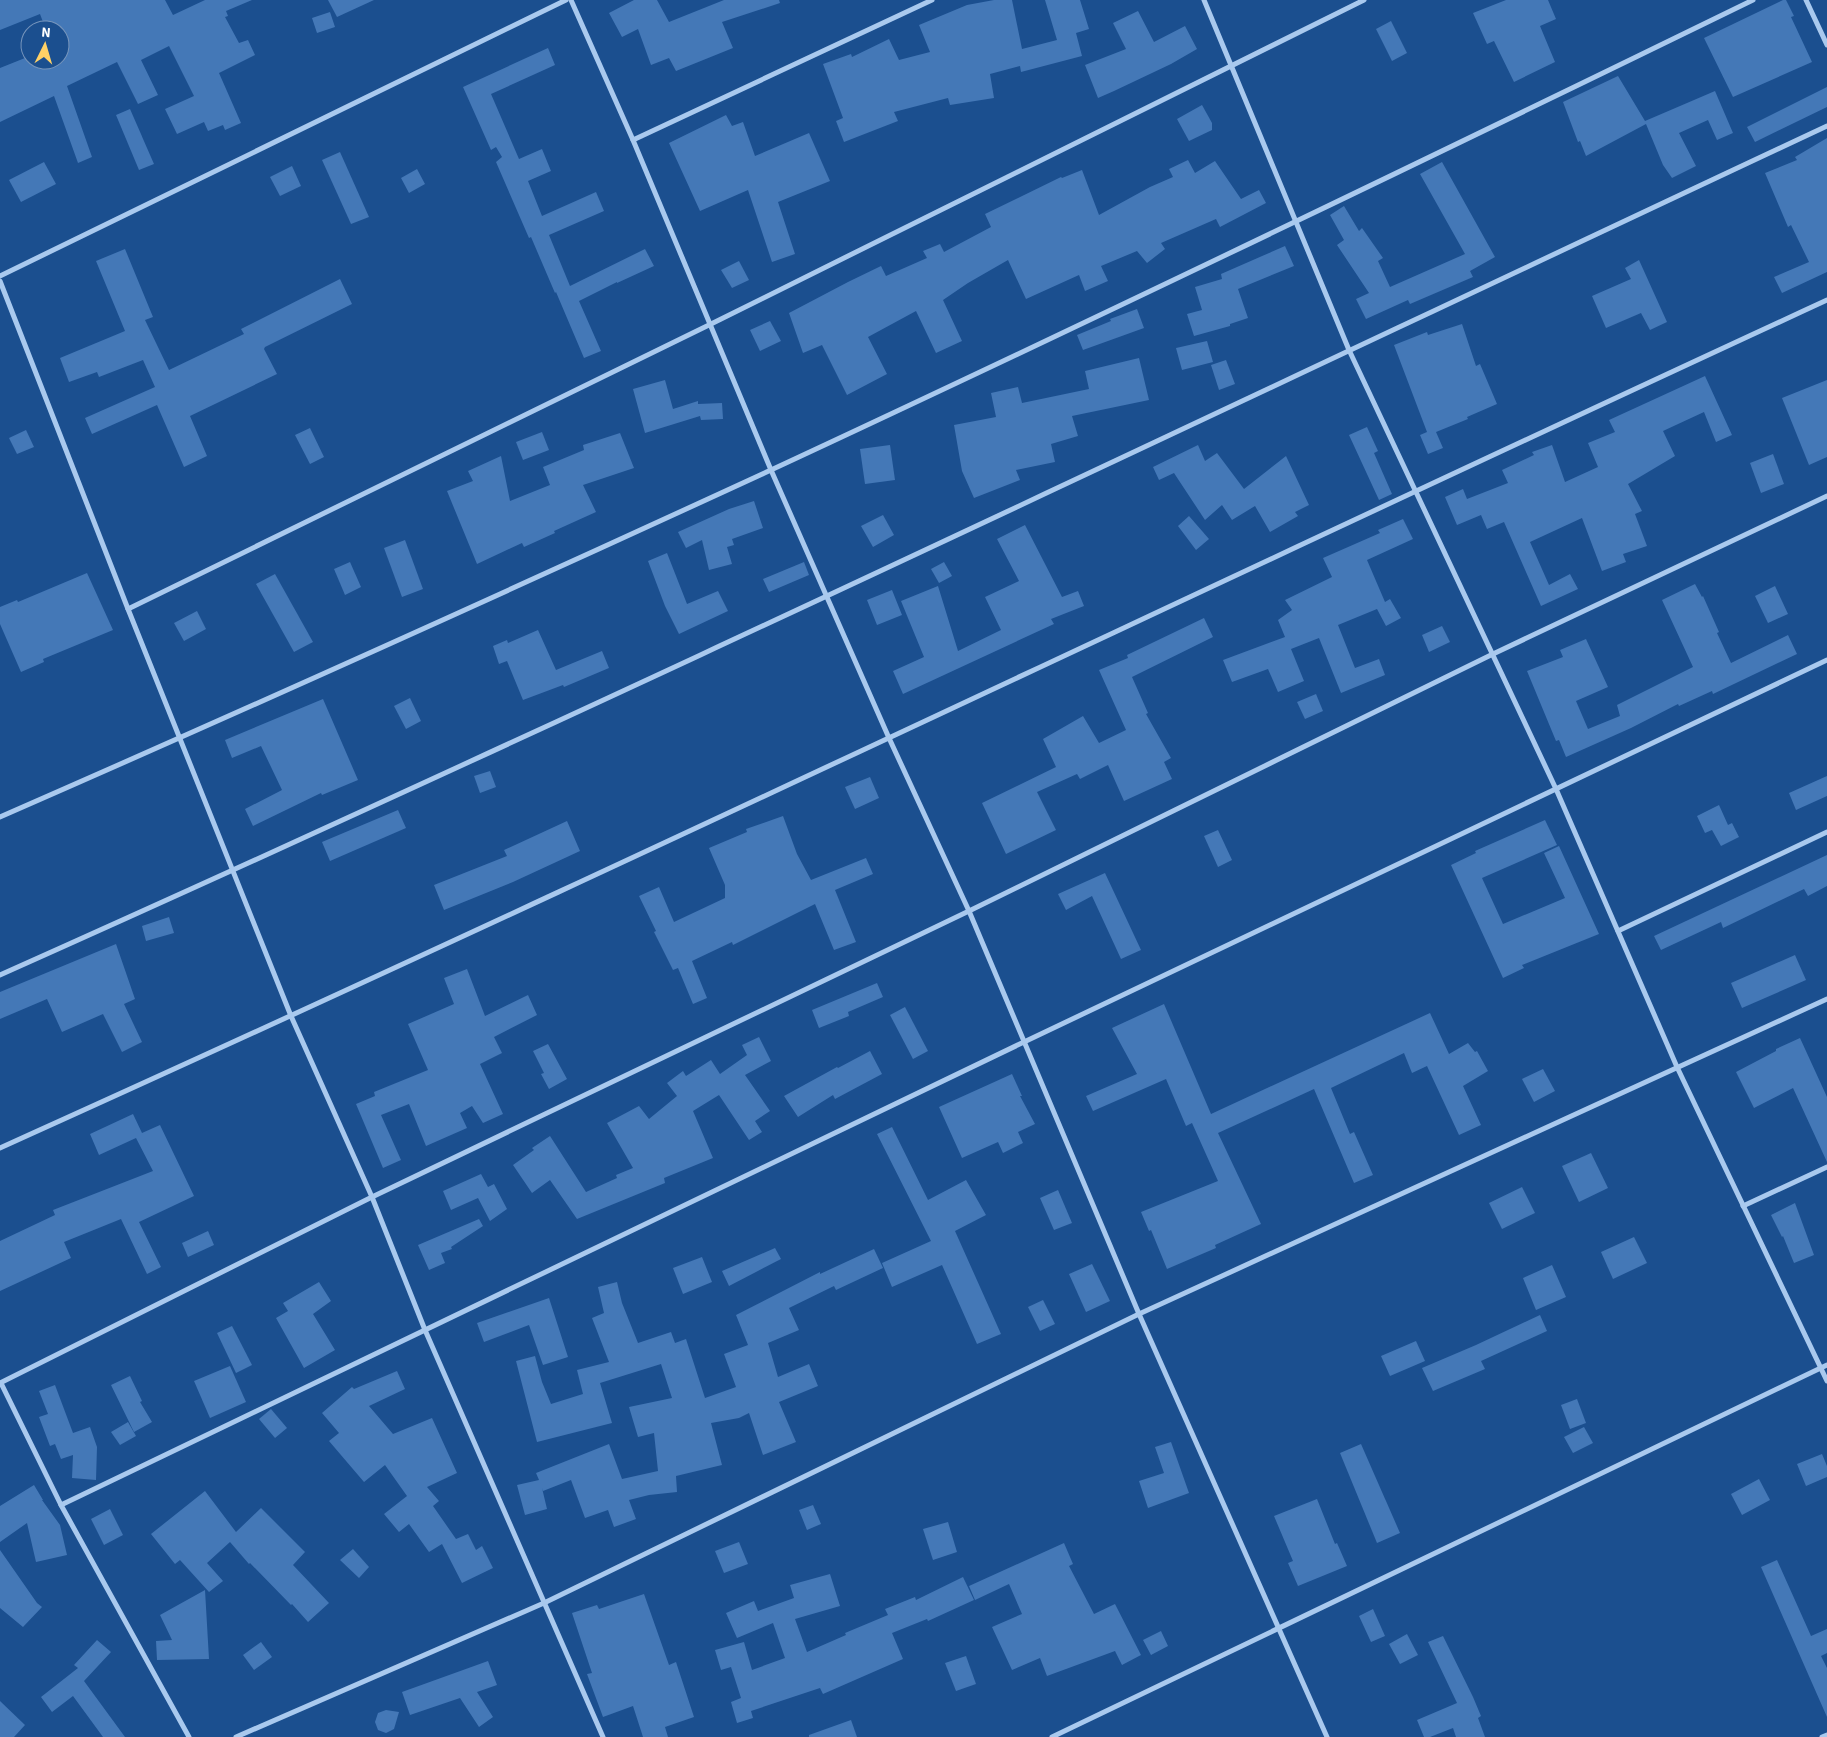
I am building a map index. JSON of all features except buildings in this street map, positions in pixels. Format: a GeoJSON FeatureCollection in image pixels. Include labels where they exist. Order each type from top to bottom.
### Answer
{"type":"FeatureCollection","features":[{"type":"Feature","properties":{"kind":"street"},"geometry":{"type":"LineString","coordinates":[[0,276],[566,0]]}},
{"type":"Feature","properties":{"kind":"street"},"geometry":{"type":"LineString","coordinates":[[571,0],[633,140],[771,470],[889,738],[969,911],[1139,1314],[1327,1737]]}},
{"type":"Feature","properties":{"kind":"street"},"geometry":{"type":"LineString","coordinates":[[633,140],[932,0]]}},
{"type":"Feature","properties":{"kind":"street"},"geometry":{"type":"LineString","coordinates":[[1204,0],[1349,350],[1556,789],[1677,1067],[1743,1206],[1824,1366],[1827,1381]]}},
{"type":"Feature","properties":{"kind":"street"},"geometry":{"type":"LineString","coordinates":[[128,609],[710,324],[1364,0]]}},
{"type":"Feature","properties":{"kind":"street"},"geometry":{"type":"LineString","coordinates":[[0,817],[180,738],[771,470],[1295,222],[1753,0]]}},
{"type":"Feature","properties":{"kind":"street"},"geometry":{"type":"LineString","coordinates":[[1806,0],[1827,45]]}},
{"type":"Feature","properties":{"kind":"street"},"geometry":{"type":"LineString","coordinates":[[0,975],[827,597],[1827,126]]}},
{"type":"Feature","properties":{"kind":"street"},"geometry":{"type":"LineString","coordinates":[[0,282],[128,609],[291,1016],[372,1197],[425,1330],[603,1737]]}},
{"type":"Feature","properties":{"kind":"street"},"geometry":{"type":"LineString","coordinates":[[0,1148],[291,1016],[889,738],[1414,490],[1827,300]]}},
{"type":"Feature","properties":{"kind":"street"},"geometry":{"type":"LineString","coordinates":[[189,1737],[61,1505],[0,1383],[372,1197],[969,911],[1493,654],[1827,496]]}},
{"type":"Feature","properties":{"kind":"street"},"geometry":{"type":"LineString","coordinates":[[61,1505],[1024,1042],[1827,660]]}},
{"type":"Feature","properties":{"kind":"street"},"geometry":{"type":"LineString","coordinates":[[1618,931],[1827,832]]}},
{"type":"Feature","properties":{"kind":"street"},"geometry":{"type":"LineString","coordinates":[[236,1737],[544,1602],[1139,1314],[1827,998]]}},
{"type":"Feature","properties":{"kind":"street"},"geometry":{"type":"LineString","coordinates":[[1743,1206],[1827,1167]]}},
{"type":"Feature","properties":{"kind":"street"},"geometry":{"type":"LineString","coordinates":[[1052,1737],[1824,1366]]}},
{"type":"Feature","properties":{"kind":"street"},"geometry":{"type":"LineString","coordinates":[[1822,1737],[1827,1735]]}}]}
